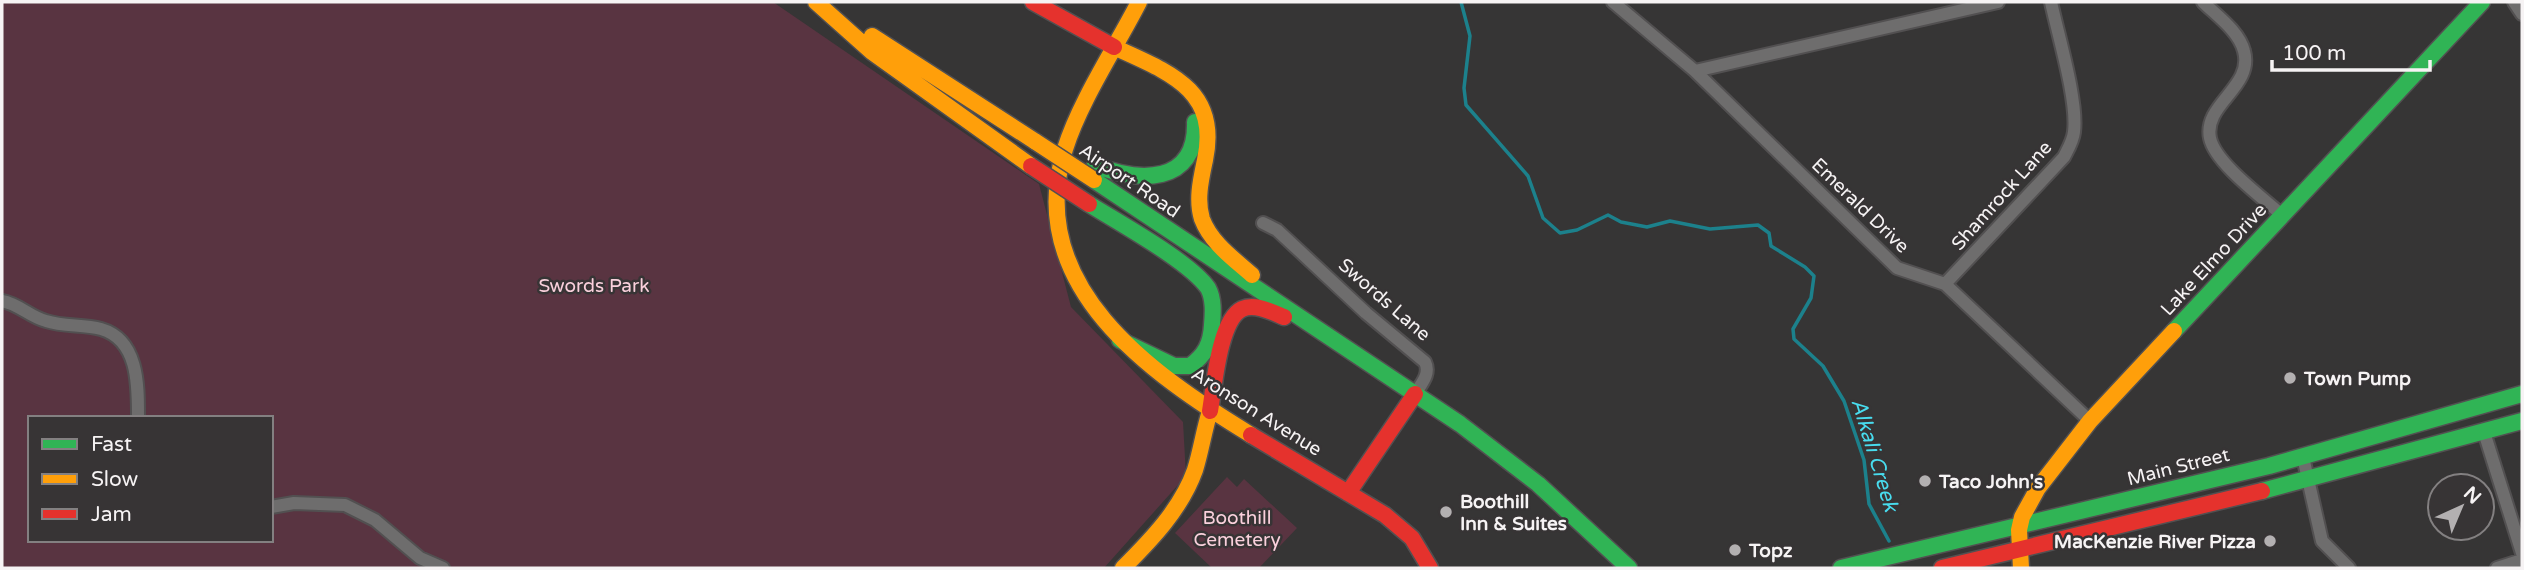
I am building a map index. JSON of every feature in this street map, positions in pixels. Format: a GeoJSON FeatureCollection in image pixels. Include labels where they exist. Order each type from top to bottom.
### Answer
{"type":"FeatureCollection","features":[{"type":"Feature","properties":{"kind":"main road","name":"Airport Road"},"geometry":{"type":"LineString","coordinates":[[818,2],[1035,142],[1094,172],[1286,309],[1460,424],[1532,480],[1629,568]]}},
{"type":"Feature","properties":{"kind":"main road"},"geometry":{"type":"LineString","coordinates":[[818,2],[872,52],[1031,166],[1185,268],[1208,289],[1213,305],[1207,352],[1190,366],[1174,366],[1121,340]]}},
{"type":"Feature","properties":{"kind":"main road"},"geometry":{"type":"LineString","coordinates":[[1033,2],[1179,81],[1198,97],[1206,114],[1209,133],[1199,202],[1202,220],[1219,244],[1286,309]]}},
{"type":"Feature","properties":{"kind":"main road","name":"Aronson Avenue"},"geometry":{"type":"LineString","coordinates":[[1139,2],[1069,136],[1061,163],[1058,218],[1067,262],[1077,283],[1090,306],[1121,340],[1210,411],[1348,493],[1410,536],[1430,568]]}},
{"type":"Feature","properties":{"kind":"main road","name":"Lake Elmo Drive"},"geometry":{"type":"LineString","coordinates":[[2021,568],[2019,527],[2042,481],[2090,421],[2482,2]]}},
{"type":"Feature","properties":{"kind":"main road"},"geometry":{"type":"LineString","coordinates":[[1094,172],[1135,178],[1164,175],[1181,162],[1192,147],[1196,124],[1192,107],[1179,81]]}},
{"type":"Feature","properties":{"kind":"main road"},"geometry":{"type":"LineString","coordinates":[[1123,568],[1169,521],[1186,492],[1196,467],[1210,411],[1228,321],[1240,309],[1251,307],[1321,332]]}},
{"type":"Feature","properties":{"kind":"main road"},"geometry":{"type":"LineString","coordinates":[[1121,340],[1156,379],[1190,409],[1198,422],[1202,437]]}},
{"type":"Feature","properties":{"kind":"main road","name":"Swords Lane"},"geometry":{"type":"LineString","coordinates":[[1348,493],[1415,394]]}},
{"type":"Feature","properties":{"kind":"main road","name":"Main Street"},"geometry":{"type":"LineString","coordinates":[[1841,568],[2303,457],[2522,394]]}},
{"type":"Feature","properties":{"kind":"main road"},"geometry":{"type":"LineString","coordinates":[[1942,568],[2308,480],[2522,421]]}},
{"type":"Feature","properties":{"kind":"street","name":"Emerald Drive"},"geometry":{"type":"LineString","coordinates":[[1613,2],[1695,71],[1897,268],[1945,284],[2090,421]]}},
{"type":"Feature","properties":{"kind":"street"},"geometry":{"type":"LineString","coordinates":[[1695,71],[1998,2]]}},
{"type":"Feature","properties":{"kind":"street","name":"Shamrock Lane"},"geometry":{"type":"LineString","coordinates":[[1945,284],[2064,157],[2070,145],[2074,132],[2074,110],[2052,2]]}},
{"type":"Feature","properties":{"kind":"street"},"geometry":{"type":"LineString","coordinates":[[2203,2],[2232,30],[2244,51],[2244,71],[2237,86],[2216,112],[2210,124],[2210,138],[2216,152],[2229,167],[2283,216]]}},
{"type":"Feature","properties":{"kind":"street"},"geometry":{"type":"LineString","coordinates":[[2514,2],[2522,14]]}},
{"type":"Feature","properties":{"kind":"street","name":"Swords Lane"},"geometry":{"type":"LineString","coordinates":[[1263,223],[1278,230],[1366,313],[1425,362],[1428,367],[1427,375],[1415,394]]}},
{"type":"Feature","properties":{"kind":"street"},"geometry":{"type":"LineString","coordinates":[[2,301],[12,303],[45,321],[102,329],[117,338],[136,367],[138,416]]}},
{"type":"Feature","properties":{"kind":"street"},"geometry":{"type":"LineString","coordinates":[[2484,432],[2522,553]]}},
{"type":"Feature","properties":{"kind":"street"},"geometry":{"type":"LineString","coordinates":[[2303,457],[2322,541],[2349,568]]}},
{"type":"Feature","properties":{"kind":"street"},"geometry":{"type":"LineString","coordinates":[[273,507],[294,503],[345,505],[375,520],[419,558],[443,568]]}},
{"type":"Feature","properties":{"kind":"street"},"geometry":{"type":"LineString","coordinates":[[2497,568],[2522,560]]}},
{"type":"Feature","properties":{"kind":"green space","name":"Swords Park"},"geometry":{"type":"Polygon","coordinates":[[[2,2],[773,2],[1039,184],[1071,307],[1183,422],[1186,476],[1104,568],[2,568],[2,2]]]}},
{"type":"Feature","properties":{"kind":"green space","name":"Boothill Cemetery"},"geometry":{"type":"Polygon","coordinates":[[[1227,477],[1237,487],[1244,479],[1297,528],[1259,568],[1212,568],[1175,533],[1227,477]]]}},
{"type":"Feature","properties":{"kind":"waterway","name":"Alkali Creek"},"geometry":{"type":"LineString","coordinates":[[1461,2],[1470,36],[1464,88],[1466,105],[1528,176],[1543,218],[1560,233],[1577,230],[1608,215],[1621,222],[1647,227],[1670,221],[1710,229],[1758,225],[1769,233],[1771,246],[1805,267],[1814,276],[1811,298],[1793,329],[1794,339],[1823,366],[1844,401],[1864,460],[1869,504],[1889,541]]}},
{"type":"Feature","properties":{"kind":"traffic: fast"},"geometry":{"type":"LineString","coordinates":[[2174,331],[2482,2]]}},
{"type":"Feature","properties":{"kind":"traffic: fast"},"geometry":{"type":"LineString","coordinates":[[1095,165],[1112,171],[1146,176],[1162,174],[1176,168],[1186,158],[1193,143],[1195,122]]}},
{"type":"Feature","properties":{"kind":"traffic: fast"},"geometry":{"type":"LineString","coordinates":[[1094,180],[1460,424],[1538,484],[1629,568]]}},
{"type":"Feature","properties":{"kind":"traffic: fast"},"geometry":{"type":"LineString","coordinates":[[1089,204],[1186,266],[1208,288],[1211,297],[1213,316],[1209,343],[1200,358],[1190,366],[1174,366],[1120,340]]}},
{"type":"Feature","properties":{"kind":"traffic: fast"},"geometry":{"type":"LineString","coordinates":[[1841,568],[2269,466],[2522,394]]}},
{"type":"Feature","properties":{"kind":"traffic: fast"},"geometry":{"type":"LineString","coordinates":[[2262,491],[2522,421]]}},
{"type":"Feature","properties":{"kind":"traffic: slow"},"geometry":{"type":"LineString","coordinates":[[816,2],[872,52],[1031,166]]}},
{"type":"Feature","properties":{"kind":"traffic: slow"},"geometry":{"type":"LineString","coordinates":[[1139,2],[1089,93],[1065,149],[1057,198],[1062,242],[1079,283],[1104,320],[1137,354],[1174,384],[1251,435]]}},
{"type":"Feature","properties":{"kind":"traffic: slow"},"geometry":{"type":"LineString","coordinates":[[872,36],[1036,142]]}},
{"type":"Feature","properties":{"kind":"traffic: slow"},"geometry":{"type":"LineString","coordinates":[[1114,47],[1170,75],[1185,86],[1197,100],[1205,116],[1208,136],[1200,190],[1202,219],[1217,243],[1252,275]]}},
{"type":"Feature","properties":{"kind":"traffic: slow"},"geometry":{"type":"LineString","coordinates":[[1036,142],[1094,180]]}},
{"type":"Feature","properties":{"kind":"traffic: slow"},"geometry":{"type":"LineString","coordinates":[[2021,568],[2019,530],[2022,517],[2038,488],[2090,421],[2174,331]]}},
{"type":"Feature","properties":{"kind":"traffic: slow"},"geometry":{"type":"LineString","coordinates":[[1123,568],[1155,535],[1182,498],[1195,470],[1210,411]]}},
{"type":"Feature","properties":{"kind":"traffic: jam"},"geometry":{"type":"LineString","coordinates":[[1033,2],[1114,47]]}},
{"type":"Feature","properties":{"kind":"traffic: jam"},"geometry":{"type":"LineString","coordinates":[[1031,166],[1089,204]]}},
{"type":"Feature","properties":{"kind":"traffic: jam"},"geometry":{"type":"LineString","coordinates":[[1210,411],[1223,340],[1234,316],[1242,309],[1252,307],[1284,317]]}},
{"type":"Feature","properties":{"kind":"traffic: jam"},"geometry":{"type":"LineString","coordinates":[[1348,493],[1415,394]]}},
{"type":"Feature","properties":{"kind":"traffic: jam"},"geometry":{"type":"LineString","coordinates":[[1251,435],[1385,515],[1412,538],[1430,568]]}},
{"type":"Feature","properties":{"kind":"traffic: jam"},"geometry":{"type":"LineString","coordinates":[[1942,568],[2262,491]]}},
{"type":"Feature","properties":{"kind":"place","name":"Town Pump"},"geometry":{"type":"Point","coordinates":[2290,378]}},
{"type":"Feature","properties":{"kind":"place","name":"Taco John's"},"geometry":{"type":"Point","coordinates":[1925,481]}},
{"type":"Feature","properties":{"kind":"place","name":"Boothill Inn & Suites"},"geometry":{"type":"Point","coordinates":[1446,512]}},
{"type":"Feature","properties":{"kind":"place","name":"MacKenzie River Pizza"},"geometry":{"type":"Point","coordinates":[2270,541]}},
{"type":"Feature","properties":{"kind":"place","name":"Topz"},"geometry":{"type":"Point","coordinates":[1735,550]}}]}
